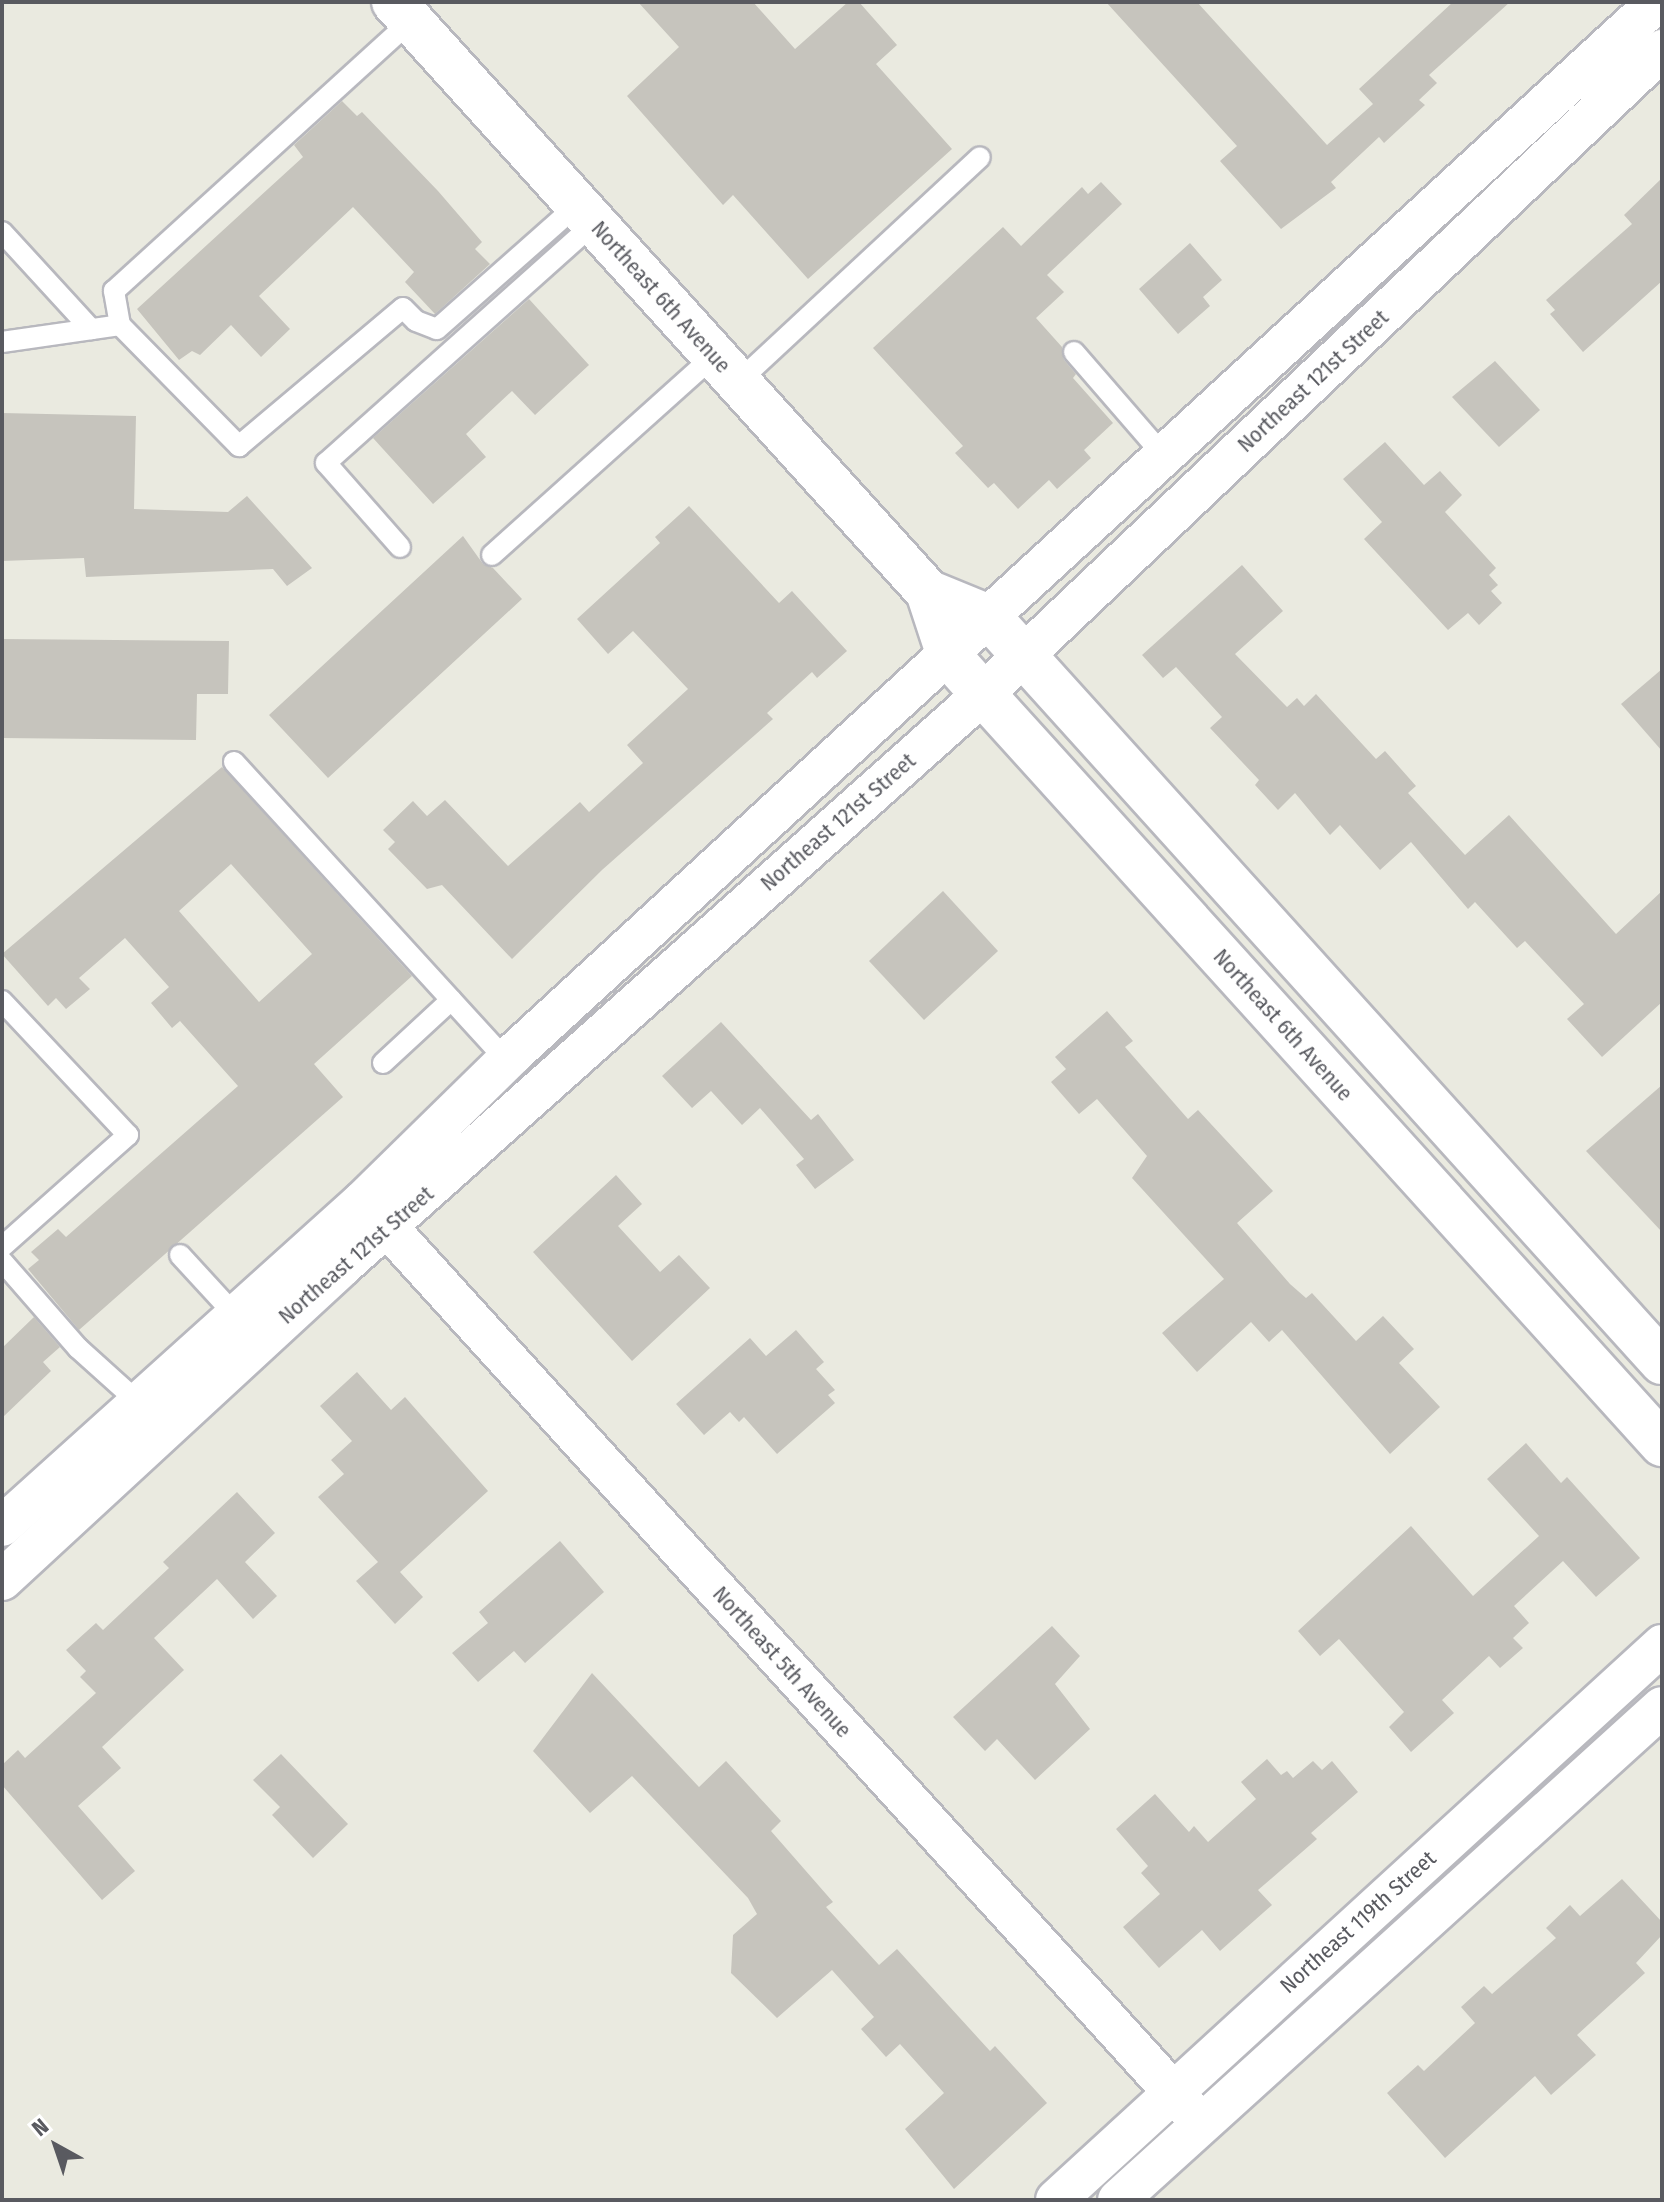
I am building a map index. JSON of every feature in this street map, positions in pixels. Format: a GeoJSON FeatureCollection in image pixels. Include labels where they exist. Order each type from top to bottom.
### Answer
{"type":"FeatureCollection","features":[{"type":"Feature","properties":{"kind":"main road","name":"Northeast 6th Avenue"},"geometry":{"type":"LineString","coordinates":[[403,11],[928,592],[949,656],[1662,1444]]}},
{"type":"Feature","properties":{"kind":"main road","name":"Northeast 6th Avenue"},"geometry":{"type":"LineString","coordinates":[[928,592],[989,617],[1662,1362]]}},
{"type":"Feature","properties":{"kind":"street","name":"Northeast 121st Street"},"geometry":{"type":"LineString","coordinates":[[2,1526],[236,1316],[375,1214],[414,1151],[506,1060],[1657,2]]}},
{"type":"Feature","properties":{"kind":"street","name":"Northeast 121st Street"},"geometry":{"type":"LineString","coordinates":[[2,1580],[375,1214],[983,694],[1020,653],[1662,50]]}},
{"type":"Feature","properties":{"kind":"street","name":"Northeast 5th Avenue"},"geometry":{"type":"LineString","coordinates":[[375,1214],[1201,2123]]}},
{"type":"Feature","properties":{"kind":"street","name":"Northeast 119th Street"},"geometry":{"type":"LineString","coordinates":[[1056,2200],[1171,2090],[1662,1645]]}},
{"type":"Feature","properties":{"kind":"street","name":"Northeast 119th Street"},"geometry":{"type":"LineString","coordinates":[[1118,2200],[1662,1707]]}},
{"type":"Feature","properties":{"kind":"lane"},"geometry":{"type":"LineString","coordinates":[[403,11],[114,291],[120,325],[239,446],[403,308],[416,321],[437,329],[586,214]]}},
{"type":"Feature","properties":{"kind":"lane"},"geometry":{"type":"LineString","coordinates":[[492,555],[726,369],[980,157]]}},
{"type":"Feature","properties":{"kind":"lane"},"geometry":{"type":"LineString","coordinates":[[400,547],[326,463],[586,214]]}},
{"type":"Feature","properties":{"kind":"lane"},"geometry":{"type":"LineString","coordinates":[[2,232],[91,329]]}},
{"type":"Feature","properties":{"kind":"lane"},"geometry":{"type":"LineString","coordinates":[[2,342],[120,325]]}},
{"type":"Feature","properties":{"kind":"lane"},"geometry":{"type":"LineString","coordinates":[[1074,352],[1165,457]]}},
{"type":"Feature","properties":{"kind":"lane"},"geometry":{"type":"LineString","coordinates":[[234,762],[506,1060]]}},
{"type":"Feature","properties":{"kind":"lane"},"geometry":{"type":"LineString","coordinates":[[383,1063],[451,1000]]}},
{"type":"Feature","properties":{"kind":"lane"},"geometry":{"type":"LineString","coordinates":[[2,1001],[128,1135],[2,1247]]}},
{"type":"Feature","properties":{"kind":"lane"},"geometry":{"type":"LineString","coordinates":[[180,1255],[236,1316]]}},
{"type":"Feature","properties":{"kind":"lane"},"geometry":{"type":"LineString","coordinates":[[2,1261],[78,1348],[139,1403]]}},
{"type":"Feature","properties":{"kind":"building"},"geometry":{"type":"Polygon","coordinates":[[[638,2],[753,2],[795,49],[848,2],[859,2],[897,45],[876,64],[952,149],[808,279],[733,195],[723,205],[627,96],[679,47],[638,2]]]}},
{"type":"Feature","properties":{"kind":"building"},"geometry":{"type":"Polygon","coordinates":[[[1106,2],[1197,2],[1327,145],[1373,104],[1359,89],[1453,2],[1510,2],[1429,75],[1437,83],[1419,100],[1425,105],[1384,143],[1379,137],[1331,182],[1336,188],[1281,229],[1220,161],[1237,146],[1106,2]]]}},
{"type":"Feature","properties":{"kind":"building"},"geometry":{"type":"Polygon","coordinates":[[[342,101],[357,116],[362,112],[438,191],[482,242],[475,249],[490,264],[435,314],[405,282],[414,272],[353,207],[259,296],[290,329],[261,357],[231,325],[200,355],[192,351],[179,360],[137,309],[303,157],[294,145],[342,101]]]}},
{"type":"Feature","properties":{"kind":"building"},"geometry":{"type":"Polygon","coordinates":[[[1662,178],[1662,281],[1583,352],[1550,314],[1555,310],[1546,300],[1632,224],[1624,215],[1662,178]]]}},
{"type":"Feature","properties":{"kind":"building"},"geometry":{"type":"Polygon","coordinates":[[[1101,182],[1122,204],[1047,275],[1064,292],[1036,318],[1062,347],[1064,360],[1076,374],[1073,378],[1113,423],[1084,450],[1091,458],[1057,489],[1049,480],[1018,509],[994,483],[988,488],[955,453],[963,446],[873,348],[1003,227],[1021,246],[1082,187],[1088,194],[1101,182]]]}},
{"type":"Feature","properties":{"kind":"building"},"geometry":{"type":"Polygon","coordinates":[[[1190,243],[1222,280],[1203,297],[1210,306],[1178,334],[1139,289],[1190,243]]]}},
{"type":"Feature","properties":{"kind":"building"},"geometry":{"type":"Polygon","coordinates":[[[529,299],[589,365],[535,415],[512,391],[466,434],[486,457],[433,504],[373,438],[529,299]]]}},
{"type":"Feature","properties":{"kind":"building"},"geometry":{"type":"Polygon","coordinates":[[[1495,361],[1540,410],[1499,447],[1452,397],[1495,361]]]}},
{"type":"Feature","properties":{"kind":"building"},"geometry":{"type":"Polygon","coordinates":[[[2,413],[136,416],[134,509],[228,512],[247,496],[312,568],[287,586],[273,569],[86,577],[84,558],[2,561],[2,413]]]}},
{"type":"Feature","properties":{"kind":"building"},"geometry":{"type":"Polygon","coordinates":[[[1385,442],[1424,485],[1440,471],[1462,495],[1445,512],[1496,568],[1489,575],[1498,585],[1491,591],[1502,603],[1479,625],[1468,613],[1448,630],[1364,539],[1382,522],[1343,479],[1385,442]]]}},
{"type":"Feature","properties":{"kind":"building"},"geometry":{"type":"Polygon","coordinates":[[[689,506],[779,603],[792,591],[847,651],[817,678],[812,672],[767,713],[773,719],[602,870],[512,959],[442,885],[427,889],[388,849],[395,842],[383,830],[413,801],[427,816],[445,800],[508,866],[580,802],[589,812],[643,763],[627,745],[688,689],[633,631],[608,654],[577,619],[660,543],[655,537],[689,506]]]}},
{"type":"Feature","properties":{"kind":"building"},"geometry":{"type":"Polygon","coordinates":[[[463,536],[483,564],[493,568],[522,599],[328,778],[269,715],[463,536]]]}},
{"type":"Feature","properties":{"kind":"building"},"geometry":{"type":"Polygon","coordinates":[[[1242,565],[1283,611],[1235,654],[1287,707],[1297,698],[1304,706],[1316,694],[1376,759],[1385,751],[1416,786],[1408,793],[1465,855],[1509,815],[1616,934],[1662,891],[1662,1002],[1602,1057],[1567,1019],[1584,1004],[1525,941],[1517,948],[1475,902],[1468,909],[1411,842],[1380,870],[1340,825],[1330,835],[1295,793],[1278,810],[1255,785],[1259,780],[1210,728],[1222,717],[1176,667],[1163,678],[1142,655],[1242,565]]]}},
{"type":"Feature","properties":{"kind":"building"},"geometry":{"type":"Polygon","coordinates":[[[2,639],[229,641],[228,694],[197,694],[196,740],[2,738],[2,639]]]}},
{"type":"Feature","properties":{"kind":"building"},"geometry":{"type":"Polygon","coordinates":[[[1662,669],[1662,751],[1621,704],[1662,669]]]}},
{"type":"Feature","properties":{"kind":"building"},"geometry":{"type":"Polygon","coordinates":[[[222,767],[412,976],[314,1064],[343,1097],[79,1330],[28,1269],[39,1260],[31,1252],[58,1229],[66,1237],[238,1086],[180,1021],[172,1028],[151,1003],[169,987],[125,938],[79,978],[90,989],[66,1009],[56,998],[48,1006],[2,954],[222,767]],[[231,864],[179,911],[259,1002],[312,954],[231,864]]]}},
{"type":"Feature","properties":{"kind":"building"},"geometry":{"type":"Polygon","coordinates":[[[943,891],[998,951],[924,1020],[869,961],[943,891]]]}},
{"type":"Feature","properties":{"kind":"building"},"geometry":{"type":"Polygon","coordinates":[[[1107,1011],[1133,1041],[1125,1047],[1188,1119],[1198,1110],[1273,1191],[1237,1223],[1290,1284],[1306,1298],[1312,1293],[1356,1341],[1383,1316],[1414,1349],[1399,1363],[1440,1407],[1390,1454],[1282,1330],[1269,1342],[1251,1322],[1197,1372],[1162,1333],[1224,1279],[1132,1178],[1147,1156],[1097,1099],[1079,1114],[1051,1082],[1066,1069],[1055,1057],[1107,1011]]]}},
{"type":"Feature","properties":{"kind":"building"},"geometry":{"type":"Polygon","coordinates":[[[721,1022],[811,1120],[818,1114],[854,1160],[815,1189],[796,1165],[804,1159],[760,1108],[742,1125],[711,1091],[692,1108],[662,1076],[721,1022]]]}},
{"type":"Feature","properties":{"kind":"building"},"geometry":{"type":"Polygon","coordinates":[[[1662,1085],[1662,1232],[1586,1151],[1662,1085]]]}},
{"type":"Feature","properties":{"kind":"building"},"geometry":{"type":"Polygon","coordinates":[[[616,1175],[642,1204],[618,1226],[660,1272],[679,1255],[710,1288],[632,1361],[533,1252],[616,1175]]]}},
{"type":"Feature","properties":{"kind":"building"},"geometry":{"type":"Polygon","coordinates":[[[34,1317],[60,1347],[43,1362],[51,1371],[2,1418],[2,1348],[34,1317]]]}},
{"type":"Feature","properties":{"kind":"building"},"geometry":{"type":"Polygon","coordinates":[[[796,1330],[824,1362],[816,1369],[835,1390],[828,1395],[835,1403],[777,1454],[744,1417],[739,1422],[730,1412],[704,1435],[676,1404],[750,1338],[766,1356],[796,1330]]]}},
{"type":"Feature","properties":{"kind":"building"},"geometry":{"type":"Polygon","coordinates":[[[357,1372],[391,1410],[405,1397],[488,1491],[400,1572],[423,1597],[395,1624],[356,1581],[378,1562],[318,1497],[344,1474],[331,1460],[352,1441],[320,1406],[357,1372]]]}},
{"type":"Feature","properties":{"kind":"building"},"geometry":{"type":"Polygon","coordinates":[[[1526,1443],[1561,1483],[1567,1477],[1640,1558],[1596,1597],[1563,1561],[1514,1606],[1529,1623],[1513,1638],[1523,1648],[1500,1668],[1489,1656],[1442,1700],[1454,1713],[1411,1752],[1389,1727],[1404,1712],[1339,1639],[1320,1656],[1298,1631],[1411,1526],[1473,1596],[1539,1536],[1487,1479],[1526,1443]]]}},
{"type":"Feature","properties":{"kind":"building"},"geometry":{"type":"Polygon","coordinates":[[[237,1492],[275,1533],[245,1562],[277,1596],[253,1619],[217,1579],[154,1638],[184,1670],[102,1747],[121,1768],[78,1806],[135,1871],[102,1900],[2,1785],[2,1765],[18,1750],[25,1758],[96,1693],[80,1677],[86,1671],[66,1650],[96,1623],[103,1630],[169,1568],[163,1562],[237,1492]]]}},
{"type":"Feature","properties":{"kind":"building"},"geometry":{"type":"Polygon","coordinates":[[[560,1541],[604,1592],[525,1663],[514,1651],[478,1682],[452,1653],[488,1623],[479,1612],[560,1541]]]}},
{"type":"Feature","properties":{"kind":"building"},"geometry":{"type":"Polygon","coordinates":[[[1052,1626],[1080,1656],[1055,1684],[1090,1729],[1035,1780],[997,1739],[985,1751],[953,1717],[1052,1626]]]}},
{"type":"Feature","properties":{"kind":"building"},"geometry":{"type":"Polygon","coordinates":[[[592,1673],[699,1787],[726,1761],[781,1821],[771,1831],[833,1902],[826,1907],[879,1965],[897,1949],[990,2051],[995,2046],[1047,2103],[954,2189],[905,2129],[944,2093],[900,2044],[886,2057],[861,2029],[874,2017],[832,1970],[777,2018],[731,1973],[733,1935],[757,1914],[748,1898],[632,1776],[590,1813],[533,1751],[592,1673]]]}},
{"type":"Feature","properties":{"kind":"building"},"geometry":{"type":"Polygon","coordinates":[[[281,1754],[348,1824],[313,1858],[272,1815],[280,1807],[253,1780],[281,1754]]]}},
{"type":"Feature","properties":{"kind":"building"},"geometry":{"type":"Polygon","coordinates":[[[1267,1759],[1281,1775],[1287,1771],[1293,1778],[1313,1761],[1322,1770],[1332,1761],[1358,1792],[1311,1833],[1317,1839],[1258,1890],[1272,1905],[1220,1951],[1202,1930],[1159,1968],[1123,1927],[1160,1894],[1141,1873],[1148,1866],[1116,1829],[1155,1794],[1189,1832],[1194,1826],[1208,1842],[1256,1799],[1241,1782],[1267,1759]]]}},
{"type":"Feature","properties":{"kind":"building"},"geometry":{"type":"Polygon","coordinates":[[[1622,1879],[1662,1922],[1662,1935],[1636,1963],[1645,1973],[1577,2035],[1596,2055],[1551,2095],[1535,2076],[1445,2158],[1387,2093],[1418,2065],[1424,2071],[1475,2023],[1461,2007],[1484,1986],[1492,1994],[1556,1938],[1546,1928],[1570,1905],[1580,1916],[1622,1879]]]}}]}
